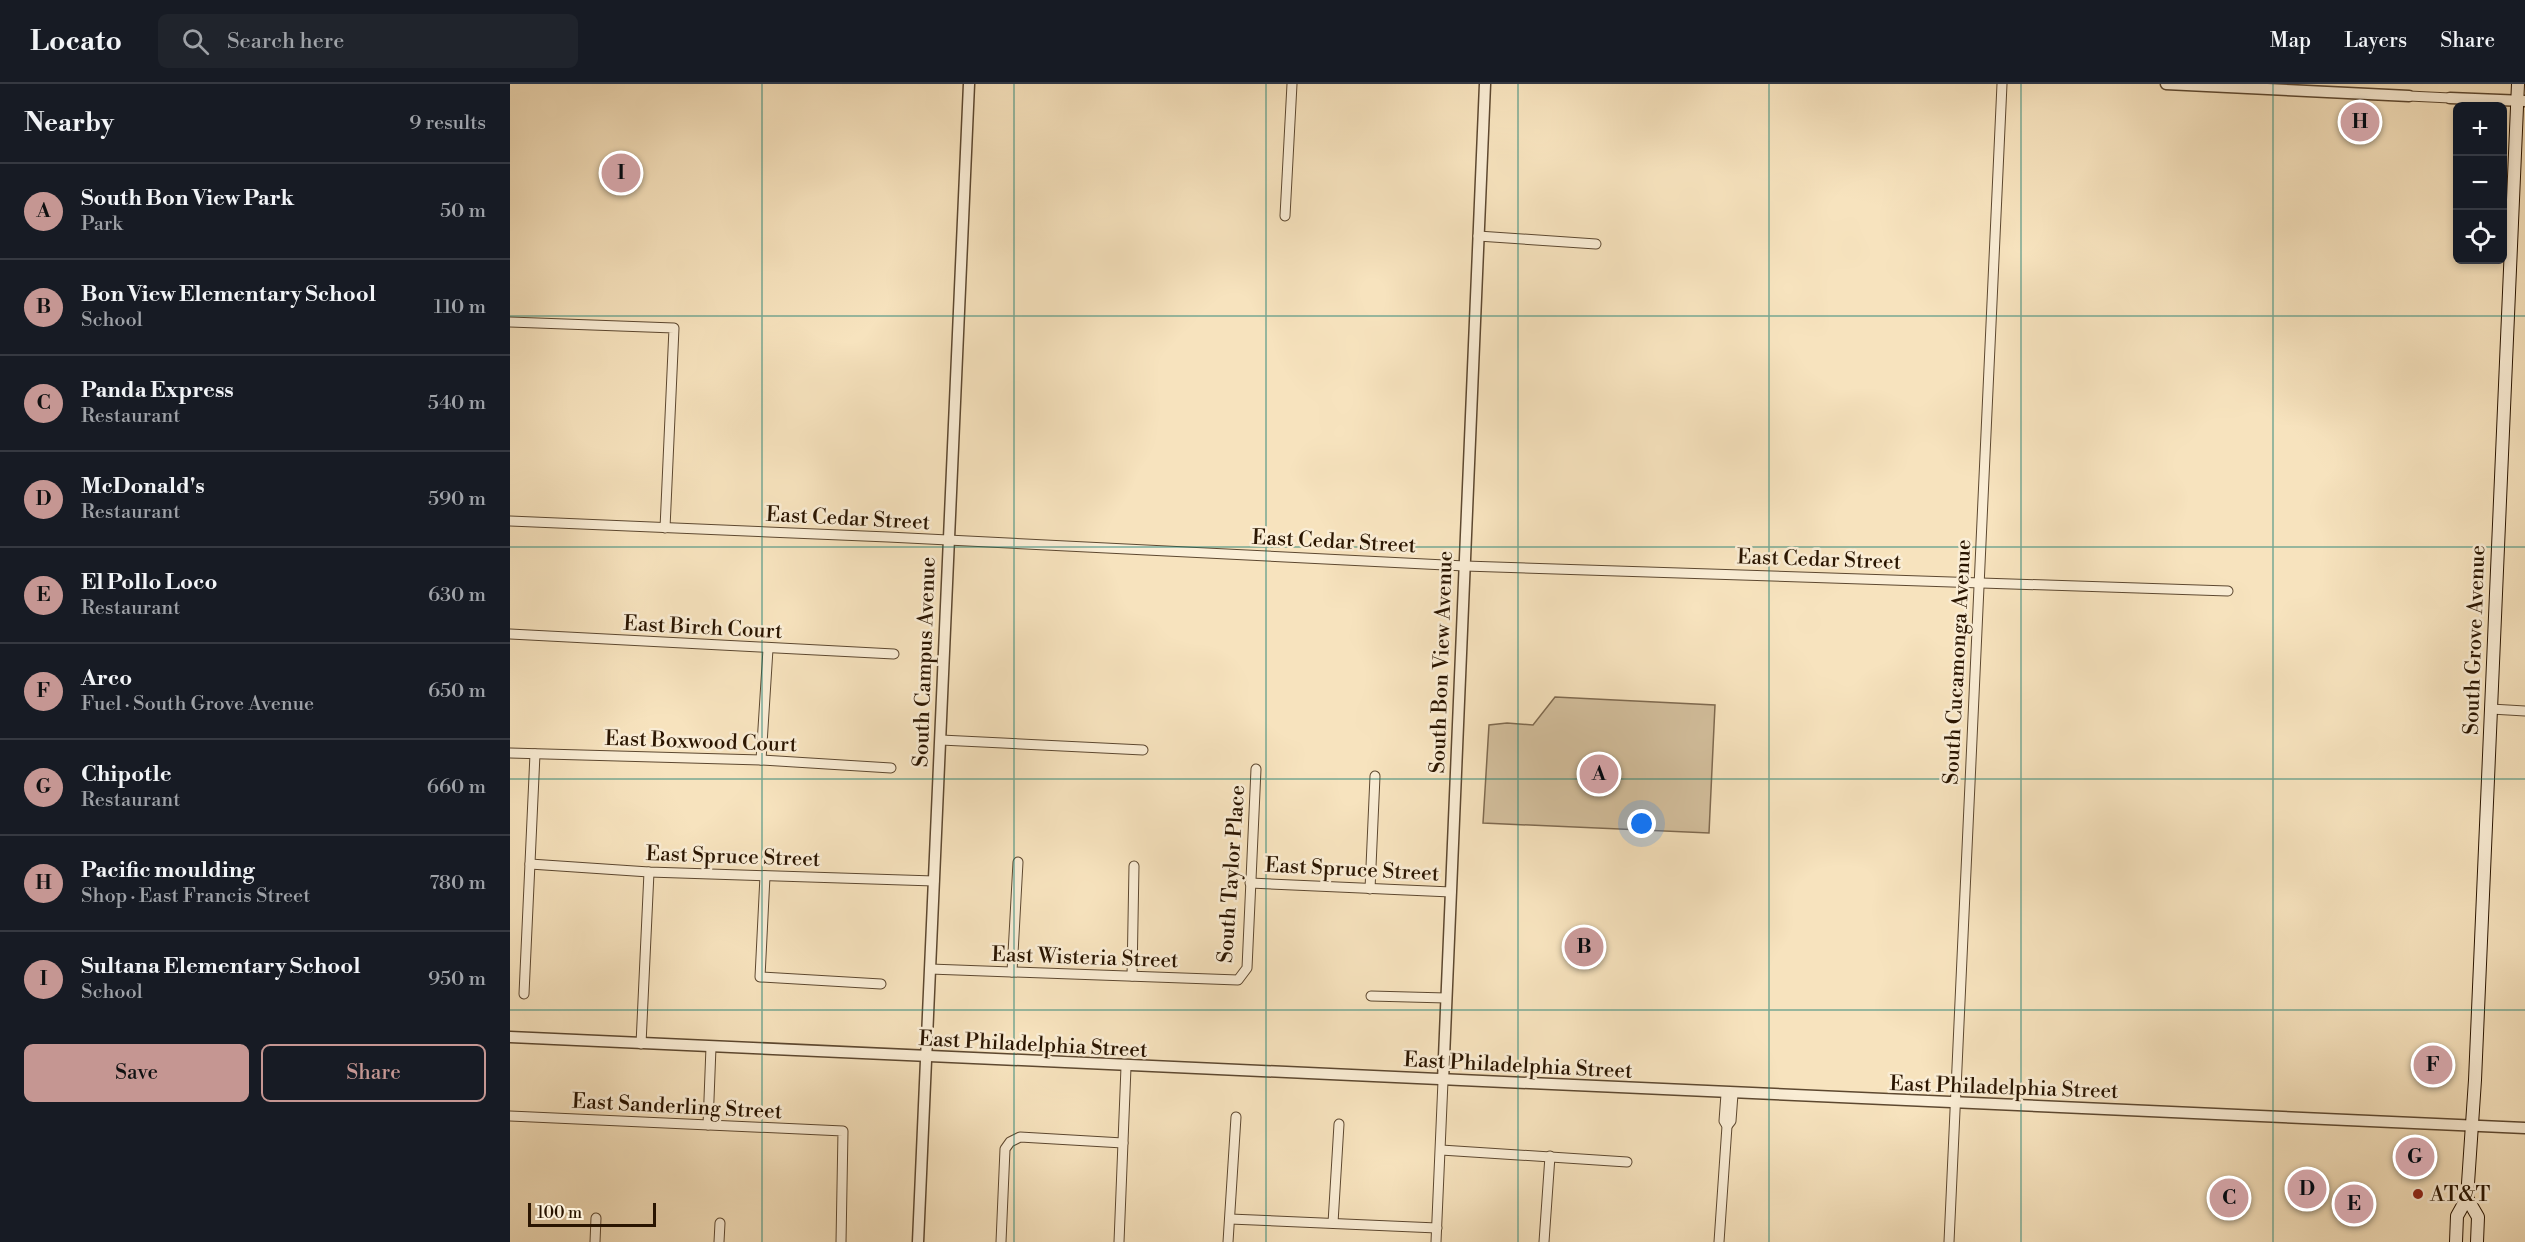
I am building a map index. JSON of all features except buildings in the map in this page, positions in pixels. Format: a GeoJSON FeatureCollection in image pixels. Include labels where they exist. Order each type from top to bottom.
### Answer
{"type":"FeatureCollection","features":[{"type":"Feature","properties":{"kind":"main road","name":"South Grove Avenue"},"geometry":{"type":"LineString","coordinates":[[2456,1242],[2457,1216],[2467,1198],[2472,1126],[2521,101],[2518,84]]}},
{"type":"Feature","properties":{"kind":"main road","name":"South Grove Avenue"},"geometry":{"type":"LineString","coordinates":[[2467,1198],[2478,1217],[2477,1242]]}},
{"type":"Feature","properties":{"kind":"street","name":"South Campus Avenue"},"geometry":{"type":"LineString","coordinates":[[918,1242],[969,84]]}},
{"type":"Feature","properties":{"kind":"street"},"geometry":{"type":"LineString","coordinates":[[1285,216],[1292,84]]}},
{"type":"Feature","properties":{"kind":"street","name":"South Bon View Avenue"},"geometry":{"type":"LineString","coordinates":[[1437,1242],[1485,84]]}},
{"type":"Feature","properties":{"kind":"street","name":"South Cucamonga Avenue"},"geometry":{"type":"LineString","coordinates":[[1949,1242],[2002,84]]}},
{"type":"Feature","properties":{"kind":"street"},"geometry":{"type":"LineString","coordinates":[[2166,84],[2521,101]]}},
{"type":"Feature","properties":{"kind":"street"},"geometry":{"type":"LineString","coordinates":[[1478,236],[1596,244]]}},
{"type":"Feature","properties":{"kind":"street"},"geometry":{"type":"LineString","coordinates":[[510,322],[674,328],[665,528]]}},
{"type":"Feature","properties":{"kind":"street","name":"East Cedar Street"},"geometry":{"type":"LineString","coordinates":[[510,521],[1465,566],[2228,591]]}},
{"type":"Feature","properties":{"kind":"street","name":"East Birch Court"},"geometry":{"type":"LineString","coordinates":[[510,634],[894,654]]}},
{"type":"Feature","properties":{"kind":"street"},"geometry":{"type":"LineString","coordinates":[[761,760],[768,649]]}},
{"type":"Feature","properties":{"kind":"street"},"geometry":{"type":"LineString","coordinates":[[2491,709],[2525,711]]}},
{"type":"Feature","properties":{"kind":"street"},"geometry":{"type":"LineString","coordinates":[[941,740],[1143,750]]}},
{"type":"Feature","properties":{"kind":"street","name":"East Boxwood Court"},"geometry":{"type":"LineString","coordinates":[[510,753],[761,760],[891,768]]}},
{"type":"Feature","properties":{"kind":"street"},"geometry":{"type":"LineString","coordinates":[[524,994],[535,754]]}},
{"type":"Feature","properties":{"kind":"street","name":"South Taylor Place"},"geometry":{"type":"LineString","coordinates":[[1238,980],[1247,968],[1256,769]]}},
{"type":"Feature","properties":{"kind":"street"},"geometry":{"type":"LineString","coordinates":[[1370,889],[1375,776]]}},
{"type":"Feature","properties":{"kind":"street"},"geometry":{"type":"LineString","coordinates":[[1012,972],[1018,862]]}},
{"type":"Feature","properties":{"kind":"street","name":"East Spruce Street"},"geometry":{"type":"LineString","coordinates":[[530,864],[649,872],[934,881]]}},
{"type":"Feature","properties":{"kind":"street"},"geometry":{"type":"LineString","coordinates":[[1132,976],[1134,866]]}},
{"type":"Feature","properties":{"kind":"street"},"geometry":{"type":"LineString","coordinates":[[641,1044],[649,872]]}},
{"type":"Feature","properties":{"kind":"street"},"geometry":{"type":"LineString","coordinates":[[765,876],[760,977],[881,984]]}},
{"type":"Feature","properties":{"kind":"street","name":"East Spruce Street"},"geometry":{"type":"LineString","coordinates":[[1251,883],[1451,892]]}},
{"type":"Feature","properties":{"kind":"street","name":"East Wisteria Street"},"geometry":{"type":"LineString","coordinates":[[930,969],[1238,980]]}},
{"type":"Feature","properties":{"kind":"street"},"geometry":{"type":"LineString","coordinates":[[1371,996],[1446,998]]}},
{"type":"Feature","properties":{"kind":"street","name":"East Philadelphia Street"},"geometry":{"type":"LineString","coordinates":[[510,1037],[1956,1105],[2525,1128]]}},
{"type":"Feature","properties":{"kind":"street"},"geometry":{"type":"LineString","coordinates":[[708,1125],[711,1047]]}},
{"type":"Feature","properties":{"kind":"street"},"geometry":{"type":"LineString","coordinates":[[1119,1242],[1126,1067]]}},
{"type":"Feature","properties":{"kind":"street"},"geometry":{"type":"LineString","coordinates":[[1719,1242],[1727,1126],[1724,1121],[1729,1094]]}},
{"type":"Feature","properties":{"kind":"street","name":"East Sanderling Street"},"geometry":{"type":"LineString","coordinates":[[510,1116],[843,1131],[841,1242]]}},
{"type":"Feature","properties":{"kind":"street"},"geometry":{"type":"LineString","coordinates":[[1228,1242],[1236,1118]]}},
{"type":"Feature","properties":{"kind":"street"},"geometry":{"type":"LineString","coordinates":[[1333,1223],[1339,1124]]}},
{"type":"Feature","properties":{"kind":"street"},"geometry":{"type":"LineString","coordinates":[[1001,1242],[1005,1149],[1010,1142],[1020,1137],[1123,1143]]}},
{"type":"Feature","properties":{"kind":"street"},"geometry":{"type":"LineString","coordinates":[[1441,1150],[1627,1162]]}},
{"type":"Feature","properties":{"kind":"street"},"geometry":{"type":"LineString","coordinates":[[1544,1242],[1550,1156]]}},
{"type":"Feature","properties":{"kind":"street"},"geometry":{"type":"LineString","coordinates":[[595,1242],[596,1218]]}},
{"type":"Feature","properties":{"kind":"street"},"geometry":{"type":"LineString","coordinates":[[1230,1219],[1437,1228]]}},
{"type":"Feature","properties":{"kind":"street"},"geometry":{"type":"LineString","coordinates":[[719,1242],[720,1222]]}},
{"type":"Feature","properties":{"kind":"shaded area"},"geometry":{"type":"Polygon","coordinates":[[[1555,697],[1715,705],[1709,833],[1483,823],[1489,725],[1507,723],[1533,725],[1555,697]]]}},
{"type":"Feature","properties":{"kind":"place","name":"Pacific moulding"},"geometry":{"type":"Point","coordinates":[2360,122]}},
{"type":"Feature","properties":{"kind":"place","name":"Sultana Elementary School"},"geometry":{"type":"Point","coordinates":[621,173]}},
{"type":"Feature","properties":{"kind":"place","name":"South Bon View Park"},"geometry":{"type":"Point","coordinates":[1599,774]}},
{"type":"Feature","properties":{"kind":"place","name":"Bon View Elementary School"},"geometry":{"type":"Point","coordinates":[1584,947]}},
{"type":"Feature","properties":{"kind":"place","name":"Arco"},"geometry":{"type":"Point","coordinates":[2433,1065]}},
{"type":"Feature","properties":{"kind":"place","name":"Chipotle"},"geometry":{"type":"Point","coordinates":[2415,1157]}},
{"type":"Feature","properties":{"kind":"place","name":"McDonald's"},"geometry":{"type":"Point","coordinates":[2307,1189]}},
{"type":"Feature","properties":{"kind":"place","name":"AT&T"},"geometry":{"type":"Point","coordinates":[2418,1194]}},
{"type":"Feature","properties":{"kind":"place","name":"Panda Express"},"geometry":{"type":"Point","coordinates":[2229,1198]}},
{"type":"Feature","properties":{"kind":"place","name":"El Pollo Loco"},"geometry":{"type":"Point","coordinates":[2354,1204]}}]}
